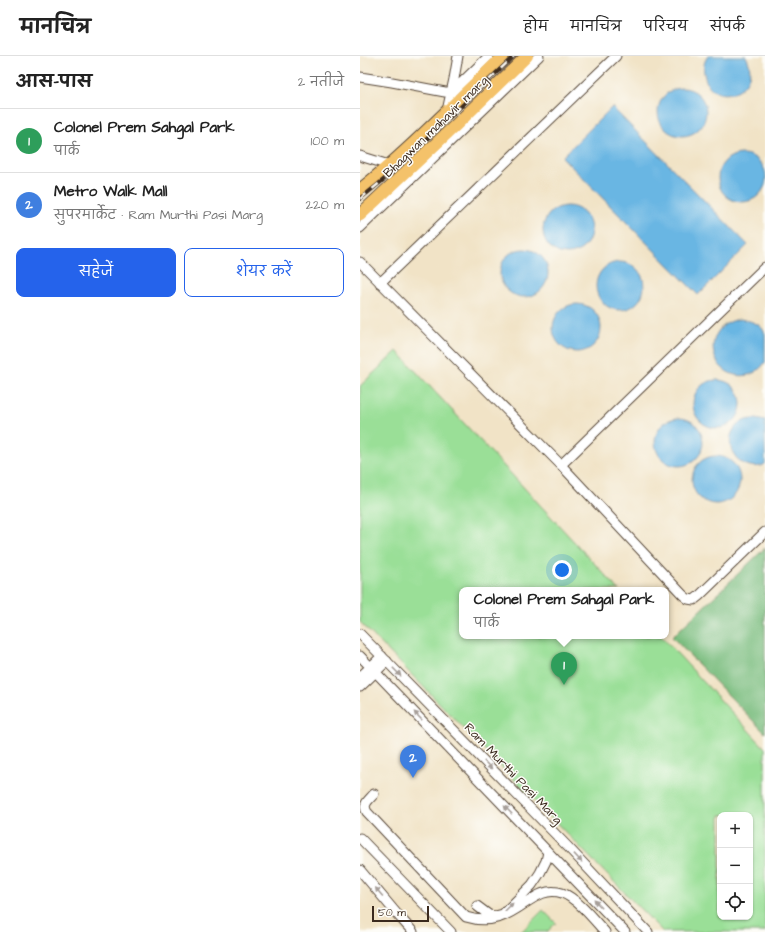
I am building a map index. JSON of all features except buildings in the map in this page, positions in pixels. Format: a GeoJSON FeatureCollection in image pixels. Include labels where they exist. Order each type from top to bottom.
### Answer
{"type":"FeatureCollection","features":[{"type":"Feature","properties":{"kind":"main road","name":"Bhagwan mahavir marg"},"geometry":{"type":"LineString","coordinates":[[360,190],[447,112],[504,56]]}},
{"type":"Feature","properties":{"kind":"main road","name":"Bhagwan mahavir marg"},"geometry":{"type":"LineString","coordinates":[[360,215],[456,126],[528,56]]}},
{"type":"Feature","properties":{"kind":"street"},"geometry":{"type":"LineString","coordinates":[[447,112],[458,56]]}},
{"type":"Feature","properties":{"kind":"street"},"geometry":{"type":"LineString","coordinates":[[360,77],[452,92],[489,56]]}},
{"type":"Feature","properties":{"kind":"street"},"geometry":{"type":"LineString","coordinates":[[360,228],[539,56]]}},
{"type":"Feature","properties":{"kind":"street"},"geometry":{"type":"LineString","coordinates":[[380,283],[616,56]]}},
{"type":"Feature","properties":{"kind":"street"},"geometry":{"type":"LineString","coordinates":[[360,156],[389,165]]}},
{"type":"Feature","properties":{"kind":"street"},"geometry":{"type":"LineString","coordinates":[[360,262],[561,465],[683,596],[694,600],[765,532]]}},
{"type":"Feature","properties":{"kind":"street"},"geometry":{"type":"LineString","coordinates":[[561,465],[765,267]]}},
{"type":"Feature","properties":{"kind":"street","name":"Ram Murthi Pasi Marg"},"geometry":{"type":"LineString","coordinates":[[360,634],[567,846],[648,932]]}},
{"type":"Feature","properties":{"kind":"street"},"geometry":{"type":"LineString","coordinates":[[360,656],[625,932]]}},
{"type":"Feature","properties":{"kind":"street"},"geometry":{"type":"LineString","coordinates":[[360,687],[384,659]]}},
{"type":"Feature","properties":{"kind":"street"},"geometry":{"type":"LineString","coordinates":[[360,677],[373,670]]}},
{"type":"Feature","properties":{"kind":"street"},"geometry":{"type":"LineString","coordinates":[[374,794],[365,806],[367,812],[466,917],[479,928],[483,929]]}},
{"type":"Feature","properties":{"kind":"street"},"geometry":{"type":"LineString","coordinates":[[360,838],[451,932]]}},
{"type":"Feature","properties":{"kind":"street"},"geometry":{"type":"LineString","coordinates":[[477,906],[489,915],[495,916],[502,914],[532,885],[546,861],[548,852]]}},
{"type":"Feature","properties":{"kind":"street"},"geometry":{"type":"LineString","coordinates":[[360,870],[413,932]]}},
{"type":"Feature","properties":{"kind":"street"},"geometry":{"type":"LineString","coordinates":[[518,919],[542,897],[549,893],[562,893],[572,898],[605,932]]}},
{"type":"Feature","properties":{"kind":"green space"},"geometry":{"type":"Polygon","coordinates":[[[397,351],[616,587],[459,587],[459,639],[664,639],[765,748],[765,932],[663,932],[360,622],[360,386],[397,351]]]}},
{"type":"Feature","properties":{"kind":"green space"},"geometry":{"type":"Polygon","coordinates":[[[765,548],[765,733],[672,637],[765,548]]]}},
{"type":"Feature","properties":{"kind":"green space"},"geometry":{"type":"Polygon","coordinates":[[[543,910],[556,923],[547,932],[521,932],[543,910]]]}},
{"type":"Feature","properties":{"kind":"water"},"geometry":{"type":"Polygon","coordinates":[[[708,56],[746,56],[750,69],[748,79],[742,87],[734,92],[724,94],[715,91],[708,85],[704,73],[704,64],[708,56]]]}},
{"type":"Feature","properties":{"kind":"water"},"geometry":{"type":"Polygon","coordinates":[[[682,88],[691,90],[699,95],[704,103],[706,112],[704,121],[699,129],[691,134],[682,136],[673,134],[665,129],[660,121],[658,112],[660,103],[665,95],[673,90],[682,88]]]}},
{"type":"Feature","properties":{"kind":"water"},"geometry":{"type":"Polygon","coordinates":[[[612,107],[748,245],[698,295],[562,157],[612,107]]]}},
{"type":"Feature","properties":{"kind":"water"},"geometry":{"type":"Polygon","coordinates":[[[742,154],[751,156],[759,161],[764,169],[766,178],[764,187],[759,195],[751,200],[742,202],[733,200],[725,195],[720,187],[718,178],[720,169],[725,161],[733,156],[742,154]]]}},
{"type":"Feature","properties":{"kind":"water"},"geometry":{"type":"Polygon","coordinates":[[[567,206],[576,208],[584,213],[589,221],[591,230],[589,239],[584,247],[576,252],[567,254],[558,252],[550,247],[545,239],[543,230],[545,221],[550,213],[558,208],[567,206]]]}},
{"type":"Feature","properties":{"kind":"water"},"geometry":{"type":"Polygon","coordinates":[[[524,249],[533,251],[541,256],[546,264],[548,273],[546,282],[541,290],[533,295],[524,297],[515,295],[507,290],[502,282],[500,273],[502,264],[507,256],[515,251],[524,249]]]}},
{"type":"Feature","properties":{"kind":"water"},"geometry":{"type":"Polygon","coordinates":[[[620,262],[629,264],[637,269],[642,277],[644,286],[642,295],[637,303],[629,308],[620,310],[611,308],[603,303],[598,295],[596,286],[598,277],[603,269],[611,264],[620,262]]]}},
{"type":"Feature","properties":{"kind":"water"},"geometry":{"type":"Polygon","coordinates":[[[577,304],[586,306],[594,311],[599,319],[601,328],[599,337],[594,345],[586,350],[577,352],[568,350],[560,345],[555,337],[553,328],[555,319],[560,311],[568,306],[577,304]]]}},
{"type":"Feature","properties":{"kind":"water"},"geometry":{"type":"Polygon","coordinates":[[[739,319],[750,321],[761,327],[763,330],[765,334],[765,362],[762,367],[753,373],[739,376],[723,369],[714,354],[713,346],[715,337],[720,329],[731,321],[739,319]]]}},
{"type":"Feature","properties":{"kind":"water"},"geometry":{"type":"Polygon","coordinates":[[[717,380],[726,382],[734,387],[739,395],[741,404],[739,413],[734,421],[726,426],[717,428],[708,426],[700,421],[695,413],[693,404],[695,395],[700,387],[708,382],[717,380]]]}},
{"type":"Feature","properties":{"kind":"water"},"geometry":{"type":"Polygon","coordinates":[[[679,418],[688,420],[696,425],[701,433],[703,442],[701,451],[696,459],[688,464],[679,466],[670,464],[662,459],[657,451],[655,442],[657,433],[662,425],[670,420],[679,418]]]}},
{"type":"Feature","properties":{"kind":"water"},"geometry":{"type":"Polygon","coordinates":[[[756,419],[765,421],[765,464],[756,467],[742,463],[732,451],[730,444],[731,436],[739,424],[746,420],[756,419]]]}},
{"type":"Feature","properties":{"kind":"water"},"geometry":{"type":"Polygon","coordinates":[[[716,456],[725,458],[733,463],[738,471],[740,480],[738,489],[733,497],[725,502],[716,504],[707,502],[699,497],[694,489],[692,480],[694,471],[699,463],[707,458],[716,456]]]}},
{"type":"Feature","properties":{"kind":"railway"},"geometry":{"type":"LineString","coordinates":[[360,199],[387,177],[514,56]]}},
{"type":"Feature","properties":{"kind":"place","name":"Colonel Prem Sahgal Park"},"geometry":{"type":"Point","coordinates":[564,685]}},
{"type":"Feature","properties":{"kind":"place","name":"Metro Walk Mall"},"geometry":{"type":"Point","coordinates":[413,778]}}]}
